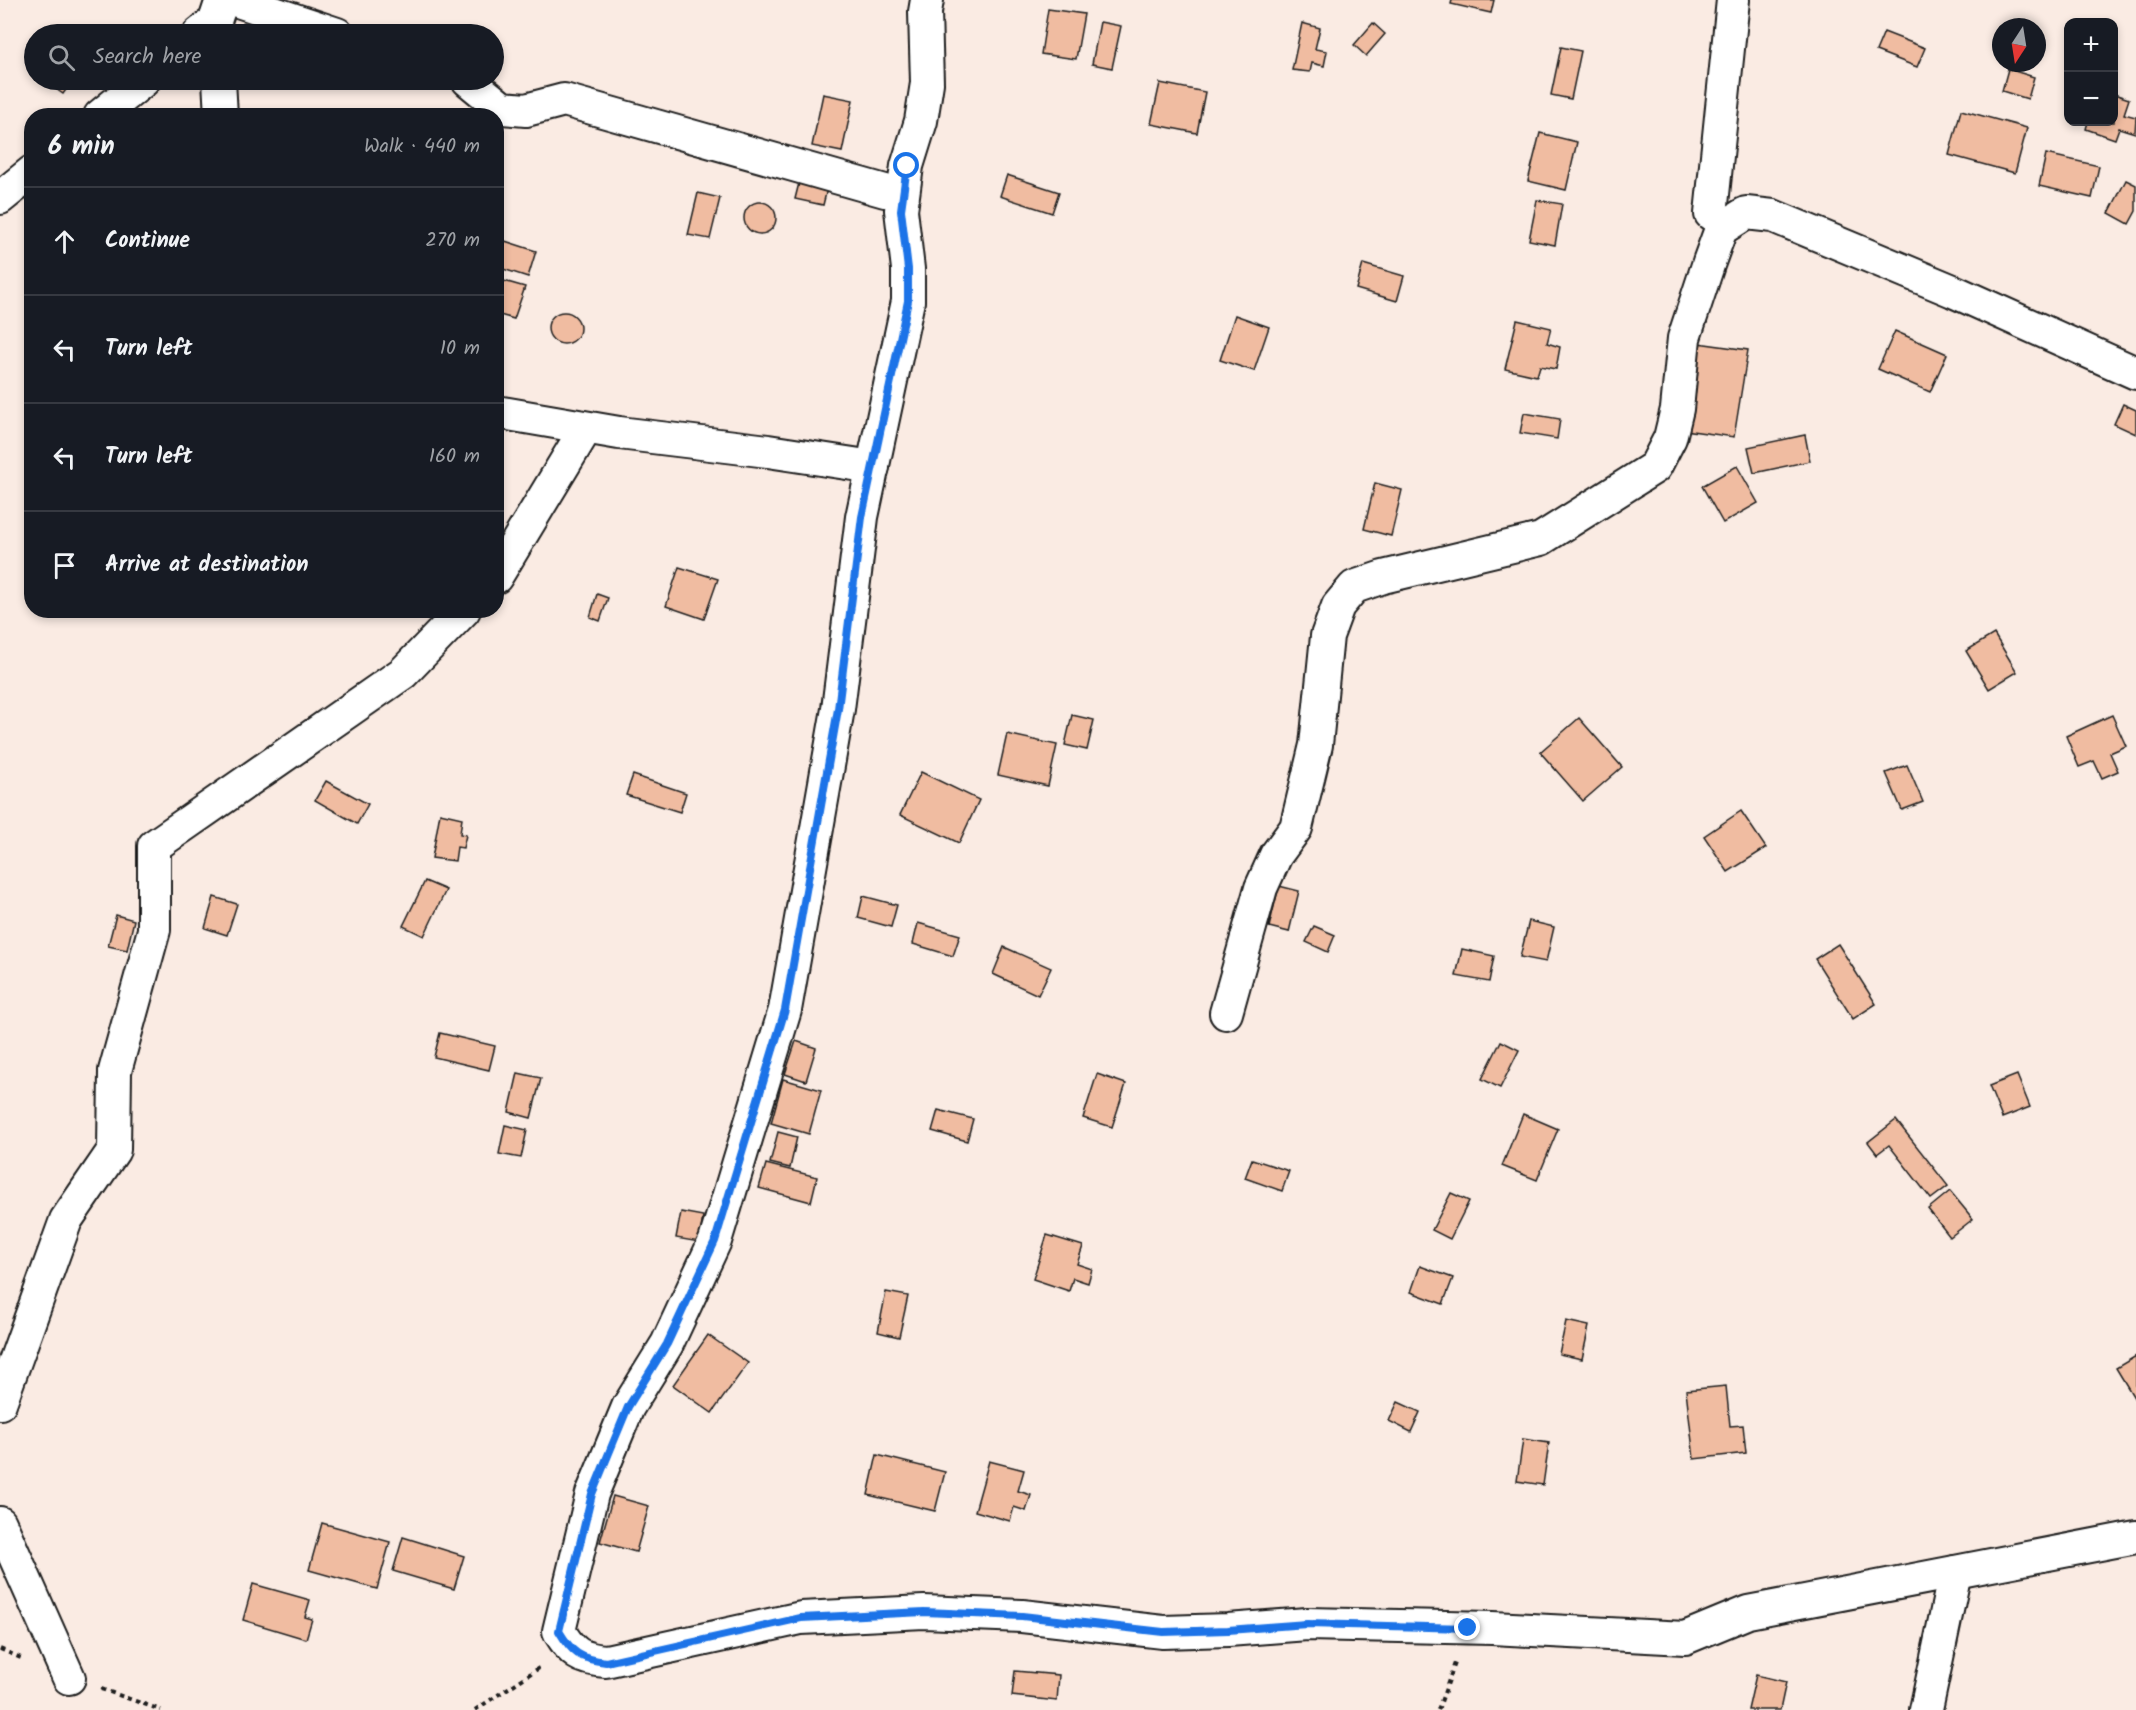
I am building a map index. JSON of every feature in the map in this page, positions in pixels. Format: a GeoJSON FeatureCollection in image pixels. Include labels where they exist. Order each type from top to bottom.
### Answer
{"type":"FeatureCollection","features":[{"type":"Feature","properties":{"kind":"street"},"geometry":{"type":"LineString","coordinates":[[927,0],[925,12],[927,83],[921,121],[907,166],[901,210],[908,269],[908,301],[862,517],[838,709],[785,1010],[715,1241],[667,1344],[628,1407],[592,1494],[559,1631],[569,1648],[589,1660],[606,1662],[801,1618],[924,1612],[1022,1616],[1163,1632],[1307,1624],[1492,1628],[1685,1638],[1748,1612],[2136,1537]]}},
{"type":"Feature","properties":{"kind":"street"},"geometry":{"type":"LineString","coordinates":[[1711,214],[1733,0]]}},
{"type":"Feature","properties":{"kind":"street"},"geometry":{"type":"LineString","coordinates":[[218,18],[263,24]]}},
{"type":"Feature","properties":{"kind":"street"},"geometry":{"type":"LineString","coordinates":[[110,108],[132,90]]}},
{"type":"Feature","properties":{"kind":"street"},"geometry":{"type":"LineString","coordinates":[[220,90],[221,108]]}},
{"type":"Feature","properties":{"kind":"street"},"geometry":{"type":"LineString","coordinates":[[480,90],[502,108]]}},
{"type":"Feature","properties":{"kind":"street"},"geometry":{"type":"LineString","coordinates":[[504,108],[526,110],[564,100],[885,191]]}},
{"type":"Feature","properties":{"kind":"street"},"geometry":{"type":"LineString","coordinates":[[0,198],[24,178]]}},
{"type":"Feature","properties":{"kind":"street"},"geometry":{"type":"LineString","coordinates":[[1226,1013],[1261,888],[1276,855],[1296,828],[1316,745],[1327,636],[1338,606],[1354,587],[1383,577],[1541,539],[1654,467],[1670,438],[1677,409],[1684,338],[1721,229],[1746,213],[1773,216],[1953,291],[2136,373]]}},
{"type":"Feature","properties":{"kind":"street"},"geometry":{"type":"LineString","coordinates":[[504,413],[586,428],[873,466]]}},
{"type":"Feature","properties":{"kind":"street"},"geometry":{"type":"LineString","coordinates":[[504,564],[586,428]]}},
{"type":"Feature","properties":{"kind":"street"},"geometry":{"type":"LineString","coordinates":[[0,1403],[66,1220],[114,1150],[115,1071],[154,930],[154,846],[403,673],[456,618]]}},
{"type":"Feature","properties":{"kind":"street"},"geometry":{"type":"LineString","coordinates":[[0,1523],[69,1678]]}},
{"type":"Feature","properties":{"kind":"street"},"geometry":{"type":"LineString","coordinates":[[1926,1710],[1955,1572]]}},
{"type":"Feature","properties":{"kind":"path"},"geometry":{"type":"LineString","coordinates":[[1438,1710],[1468,1628]]}},
{"type":"Feature","properties":{"kind":"path"},"geometry":{"type":"LineString","coordinates":[[475,1710],[569,1648]]}},
{"type":"Feature","properties":{"kind":"building"},"geometry":{"type":"Polygon","coordinates":[[[1452,0],[1494,0],[1491,13],[1451,4],[1452,0]]]}},
{"type":"Feature","properties":{"kind":"building"},"geometry":{"type":"Polygon","coordinates":[[[1048,9],[1084,14],[1076,59],[1041,54],[1048,9]]]}},
{"type":"Feature","properties":{"kind":"building"},"geometry":{"type":"Polygon","coordinates":[[[1100,22],[1121,26],[1112,68],[1092,64],[1100,22]]]}},
{"type":"Feature","properties":{"kind":"building"},"geometry":{"type":"Polygon","coordinates":[[[1302,23],[1320,28],[1315,49],[1327,51],[1324,66],[1312,63],[1310,72],[1292,70],[1302,23]]]}},
{"type":"Feature","properties":{"kind":"building"},"geometry":{"type":"Polygon","coordinates":[[[1373,23],[1385,34],[1366,56],[1354,45],[1373,23]]]}},
{"type":"Feature","properties":{"kind":"building"},"geometry":{"type":"Polygon","coordinates":[[[1884,32],[1925,48],[1917,67],[1876,51],[1884,32]]]}},
{"type":"Feature","properties":{"kind":"building"},"geometry":{"type":"Polygon","coordinates":[[[1561,47],[1581,51],[1571,99],[1551,95],[1561,47]]]}},
{"type":"Feature","properties":{"kind":"building"},"geometry":{"type":"Polygon","coordinates":[[[2007,72],[2018,72],[2034,77],[2028,99],[2002,91],[2007,72]]]}},
{"type":"Feature","properties":{"kind":"building"},"geometry":{"type":"Polygon","coordinates":[[[1160,83],[1205,92],[1197,133],[1151,124],[1160,83]]]}},
{"type":"Feature","properties":{"kind":"building"},"geometry":{"type":"Polygon","coordinates":[[[823,94],[853,100],[842,152],[812,146],[823,94]]]}},
{"type":"Feature","properties":{"kind":"building"},"geometry":{"type":"Polygon","coordinates":[[[2118,95],[2129,99],[2124,114],[2136,117],[2135,133],[2119,128],[2115,139],[2086,129],[2087,126],[2118,126],[2118,95]]]}},
{"type":"Feature","properties":{"kind":"building"},"geometry":{"type":"Polygon","coordinates":[[[1961,110],[2027,128],[2015,173],[1949,155],[1961,110]]]}},
{"type":"Feature","properties":{"kind":"building"},"geometry":{"type":"Polygon","coordinates":[[[1540,133],[1577,142],[1566,190],[1528,181],[1540,133]]]}},
{"type":"Feature","properties":{"kind":"building"},"geometry":{"type":"Polygon","coordinates":[[[2046,154],[2099,166],[2092,198],[2039,186],[2046,154]]]}},
{"type":"Feature","properties":{"kind":"building"},"geometry":{"type":"Polygon","coordinates":[[[1007,175],[1059,192],[1052,213],[1000,196],[1007,175]]]}},
{"type":"Feature","properties":{"kind":"building"},"geometry":{"type":"Polygon","coordinates":[[[800,179],[828,185],[823,205],[795,199],[800,179]]]}},
{"type":"Feature","properties":{"kind":"building"},"geometry":{"type":"Polygon","coordinates":[[[2126,180],[2136,185],[2136,211],[2129,224],[2109,213],[2126,180]]]}},
{"type":"Feature","properties":{"kind":"building"},"geometry":{"type":"Polygon","coordinates":[[[698,193],[720,198],[710,239],[688,235],[698,193]]]}},
{"type":"Feature","properties":{"kind":"building"},"geometry":{"type":"Polygon","coordinates":[[[1537,200],[1562,204],[1555,245],[1529,240],[1537,200]]]}},
{"type":"Feature","properties":{"kind":"building"},"geometry":{"type":"Polygon","coordinates":[[[760,202],[771,207],[776,218],[771,229],[760,234],[749,229],[744,218],[749,207],[760,202]]]}},
{"type":"Feature","properties":{"kind":"building"},"geometry":{"type":"Polygon","coordinates":[[[505,241],[536,251],[528,277],[504,269],[505,241]]]}},
{"type":"Feature","properties":{"kind":"building"},"geometry":{"type":"Polygon","coordinates":[[[1363,264],[1404,276],[1397,301],[1356,289],[1363,264]]]}},
{"type":"Feature","properties":{"kind":"building"},"geometry":{"type":"Polygon","coordinates":[[[504,281],[525,287],[514,319],[504,316],[504,281]]]}},
{"type":"Feature","properties":{"kind":"building"},"geometry":{"type":"Polygon","coordinates":[[[564,312],[575,317],[580,328],[575,339],[564,344],[553,339],[548,328],[553,317],[564,312]]]}},
{"type":"Feature","properties":{"kind":"building"},"geometry":{"type":"Polygon","coordinates":[[[1235,315],[1269,327],[1254,371],[1220,360],[1235,315]]]}},
{"type":"Feature","properties":{"kind":"building"},"geometry":{"type":"Polygon","coordinates":[[[1517,320],[1551,328],[1547,343],[1560,347],[1556,369],[1540,366],[1537,376],[1505,369],[1517,320]]]}},
{"type":"Feature","properties":{"kind":"building"},"geometry":{"type":"Polygon","coordinates":[[[1895,331],[1947,354],[1930,392],[1878,369],[1895,331]]]}},
{"type":"Feature","properties":{"kind":"building"},"geometry":{"type":"Polygon","coordinates":[[[1698,343],[1748,350],[1734,437],[1685,430],[1698,343]]]}},
{"type":"Feature","properties":{"kind":"building"},"geometry":{"type":"Polygon","coordinates":[[[2123,404],[2136,410],[2136,434],[2114,424],[2123,404]]]}},
{"type":"Feature","properties":{"kind":"building"},"geometry":{"type":"Polygon","coordinates":[[[1524,413],[1560,419],[1557,439],[1520,433],[1524,413]]]}},
{"type":"Feature","properties":{"kind":"building"},"geometry":{"type":"Polygon","coordinates":[[[1805,435],[1810,461],[1754,473],[1748,447],[1805,435]]]}},
{"type":"Feature","properties":{"kind":"building"},"geometry":{"type":"Polygon","coordinates":[[[1737,466],[1758,503],[1723,523],[1702,486],[1737,466]]]}},
{"type":"Feature","properties":{"kind":"building"},"geometry":{"type":"Polygon","coordinates":[[[1375,483],[1402,490],[1391,536],[1364,529],[1375,483]]]}},
{"type":"Feature","properties":{"kind":"building"},"geometry":{"type":"Polygon","coordinates":[[[679,567],[718,579],[704,619],[666,606],[679,567]]]}},
{"type":"Feature","properties":{"kind":"building"},"geometry":{"type":"Polygon","coordinates":[[[597,594],[608,598],[600,621],[590,617],[597,594]]]}},
{"type":"Feature","properties":{"kind":"building"},"geometry":{"type":"Polygon","coordinates":[[[1994,634],[2017,672],[1989,689],[1966,651],[1994,634]]]}},
{"type":"Feature","properties":{"kind":"building"},"geometry":{"type":"Polygon","coordinates":[[[1072,715],[1094,720],[1087,750],[1065,745],[1072,715]]]}},
{"type":"Feature","properties":{"kind":"building"},"geometry":{"type":"Polygon","coordinates":[[[2112,715],[2126,746],[2110,753],[2118,771],[2102,778],[2094,761],[2079,767],[2066,736],[2112,715]]]}},
{"type":"Feature","properties":{"kind":"building"},"geometry":{"type":"Polygon","coordinates":[[[1579,718],[1622,767],[1583,801],[1540,752],[1579,718]]]}},
{"type":"Feature","properties":{"kind":"building"},"geometry":{"type":"Polygon","coordinates":[[[1007,734],[1057,745],[1048,786],[998,775],[1007,734]]]}},
{"type":"Feature","properties":{"kind":"building"},"geometry":{"type":"Polygon","coordinates":[[[1907,765],[1923,802],[1902,810],[1886,773],[1907,765]]]}},
{"type":"Feature","properties":{"kind":"building"},"geometry":{"type":"Polygon","coordinates":[[[921,772],[979,800],[959,843],[900,815],[921,772]]]}},
{"type":"Feature","properties":{"kind":"building"},"geometry":{"type":"Polygon","coordinates":[[[633,775],[686,793],[680,812],[626,795],[633,775]]]}},
{"type":"Feature","properties":{"kind":"building"},"geometry":{"type":"Polygon","coordinates":[[[326,781],[368,804],[357,824],[315,800],[326,781]]]}},
{"type":"Feature","properties":{"kind":"building"},"geometry":{"type":"Polygon","coordinates":[[[1741,811],[1766,848],[1728,872],[1704,836],[1741,811]]]}},
{"type":"Feature","properties":{"kind":"building"},"geometry":{"type":"Polygon","coordinates":[[[440,813],[462,818],[460,834],[466,835],[463,848],[457,847],[455,861],[432,858],[440,813]]]}},
{"type":"Feature","properties":{"kind":"building"},"geometry":{"type":"Polygon","coordinates":[[[425,881],[446,890],[424,936],[403,926],[425,881]]]}},
{"type":"Feature","properties":{"kind":"building"},"geometry":{"type":"Polygon","coordinates":[[[1279,886],[1299,891],[1289,932],[1269,927],[1279,886]]]}},
{"type":"Feature","properties":{"kind":"building"},"geometry":{"type":"Polygon","coordinates":[[[863,896],[897,905],[891,927],[858,918],[863,896]]]}},
{"type":"Feature","properties":{"kind":"building"},"geometry":{"type":"Polygon","coordinates":[[[214,897],[237,904],[227,935],[205,928],[214,897]]]}},
{"type":"Feature","properties":{"kind":"building"},"geometry":{"type":"Polygon","coordinates":[[[116,915],[134,920],[127,950],[108,946],[116,915]]]}},
{"type":"Feature","properties":{"kind":"building"},"geometry":{"type":"Polygon","coordinates":[[[1529,921],[1554,927],[1546,962],[1520,957],[1529,921]]]}},
{"type":"Feature","properties":{"kind":"building"},"geometry":{"type":"Polygon","coordinates":[[[918,923],[960,935],[953,956],[913,944],[918,923]]]}},
{"type":"Feature","properties":{"kind":"building"},"geometry":{"type":"Polygon","coordinates":[[[1314,926],[1335,935],[1328,952],[1306,942],[1314,926]]]}},
{"type":"Feature","properties":{"kind":"building"},"geometry":{"type":"Polygon","coordinates":[[[1838,944],[1876,1004],[1853,1019],[1815,959],[1838,944]]]}},
{"type":"Feature","properties":{"kind":"building"},"geometry":{"type":"Polygon","coordinates":[[[1004,947],[1051,968],[1038,995],[993,974],[1004,947]]]}},
{"type":"Feature","properties":{"kind":"building"},"geometry":{"type":"Polygon","coordinates":[[[1462,949],[1494,956],[1489,982],[1456,976],[1462,949]]]}},
{"type":"Feature","properties":{"kind":"building"},"geometry":{"type":"Polygon","coordinates":[[[440,1033],[495,1046],[489,1070],[434,1057],[440,1033]]]}},
{"type":"Feature","properties":{"kind":"building"},"geometry":{"type":"Polygon","coordinates":[[[796,1041],[816,1048],[806,1081],[785,1074],[796,1041]]]}},
{"type":"Feature","properties":{"kind":"building"},"geometry":{"type":"Polygon","coordinates":[[[1501,1041],[1519,1050],[1500,1088],[1482,1079],[1501,1041]]]}},
{"type":"Feature","properties":{"kind":"building"},"geometry":{"type":"Polygon","coordinates":[[[518,1073],[541,1078],[531,1118],[509,1112],[518,1073]]]}},
{"type":"Feature","properties":{"kind":"building"},"geometry":{"type":"Polygon","coordinates":[[[1097,1074],[1126,1084],[1112,1127],[1083,1118],[1097,1074]]]}},
{"type":"Feature","properties":{"kind":"building"},"geometry":{"type":"Polygon","coordinates":[[[2017,1075],[2030,1107],[2002,1118],[1989,1086],[2017,1075]]]}},
{"type":"Feature","properties":{"kind":"building"},"geometry":{"type":"Polygon","coordinates":[[[783,1079],[821,1090],[809,1134],[771,1123],[783,1079]]]}},
{"type":"Feature","properties":{"kind":"building"},"geometry":{"type":"Polygon","coordinates":[[[938,1110],[973,1119],[967,1141],[932,1131],[938,1110]]]}},
{"type":"Feature","properties":{"kind":"building"},"geometry":{"type":"Polygon","coordinates":[[[1523,1114],[1558,1129],[1537,1180],[1502,1166],[1523,1114]]]}},
{"type":"Feature","properties":{"kind":"building"},"geometry":{"type":"Polygon","coordinates":[[[1896,1120],[1948,1186],[1931,1199],[1889,1145],[1877,1154],[1868,1142],[1896,1120]]]}},
{"type":"Feature","properties":{"kind":"building"},"geometry":{"type":"Polygon","coordinates":[[[505,1125],[527,1130],[521,1158],[499,1154],[505,1125]]]}},
{"type":"Feature","properties":{"kind":"building"},"geometry":{"type":"Polygon","coordinates":[[[778,1132],[797,1137],[790,1168],[770,1163],[778,1132]]]}},
{"type":"Feature","properties":{"kind":"building"},"geometry":{"type":"Polygon","coordinates":[[[1252,1159],[1289,1171],[1282,1191],[1245,1178],[1252,1159]]]}},
{"type":"Feature","properties":{"kind":"building"},"geometry":{"type":"Polygon","coordinates":[[[766,1164],[817,1177],[811,1202],[759,1188],[766,1164]]]}},
{"type":"Feature","properties":{"kind":"building"},"geometry":{"type":"Polygon","coordinates":[[[1950,1191],[1973,1219],[1950,1237],[1928,1209],[1950,1191]]]}},
{"type":"Feature","properties":{"kind":"building"},"geometry":{"type":"Polygon","coordinates":[[[1451,1193],[1469,1201],[1450,1239],[1432,1230],[1451,1193]]]}},
{"type":"Feature","properties":{"kind":"building"},"geometry":{"type":"Polygon","coordinates":[[[681,1212],[703,1216],[699,1242],[676,1238],[681,1212]]]}},
{"type":"Feature","properties":{"kind":"building"},"geometry":{"type":"Polygon","coordinates":[[[1047,1235],[1083,1246],[1077,1264],[1092,1269],[1088,1283],[1073,1278],[1069,1291],[1033,1279],[1047,1235]]]}},
{"type":"Feature","properties":{"kind":"building"},"geometry":{"type":"Polygon","coordinates":[[[1420,1266],[1453,1278],[1443,1304],[1411,1292],[1420,1266]]]}},
{"type":"Feature","properties":{"kind":"building"},"geometry":{"type":"Polygon","coordinates":[[[886,1292],[908,1296],[899,1337],[878,1332],[886,1292]]]}},
{"type":"Feature","properties":{"kind":"building"},"geometry":{"type":"Polygon","coordinates":[[[1566,1321],[1589,1326],[1582,1359],[1559,1354],[1566,1321]]]}},
{"type":"Feature","properties":{"kind":"building"},"geometry":{"type":"Polygon","coordinates":[[[708,1335],[748,1363],[712,1413],[673,1385],[708,1335]]]}},
{"type":"Feature","properties":{"kind":"building"},"geometry":{"type":"Polygon","coordinates":[[[2136,1356],[2136,1401],[2116,1368],[2136,1356]]]}},
{"type":"Feature","properties":{"kind":"building"},"geometry":{"type":"Polygon","coordinates":[[[1726,1386],[1730,1426],[1743,1425],[1746,1453],[1694,1459],[1686,1390],[1726,1386]]]}},
{"type":"Feature","properties":{"kind":"building"},"geometry":{"type":"Polygon","coordinates":[[[1398,1402],[1420,1412],[1411,1432],[1389,1421],[1398,1402]]]}},
{"type":"Feature","properties":{"kind":"building"},"geometry":{"type":"Polygon","coordinates":[[[1523,1439],[1549,1443],[1543,1485],[1517,1481],[1523,1439]]]}},
{"type":"Feature","properties":{"kind":"building"},"geometry":{"type":"Polygon","coordinates":[[[877,1455],[945,1472],[935,1511],[868,1495],[877,1455]]]}},
{"type":"Feature","properties":{"kind":"building"},"geometry":{"type":"Polygon","coordinates":[[[989,1461],[1024,1470],[1018,1491],[1031,1495],[1026,1511],[1014,1507],[1010,1521],[975,1511],[989,1461]]]}},
{"type":"Feature","properties":{"kind":"building"},"geometry":{"type":"Polygon","coordinates":[[[613,1496],[649,1506],[636,1552],[600,1542],[613,1496]]]}},
{"type":"Feature","properties":{"kind":"building"},"geometry":{"type":"Polygon","coordinates":[[[322,1523],[390,1542],[377,1589],[309,1570],[322,1523]]]}},
{"type":"Feature","properties":{"kind":"building"},"geometry":{"type":"Polygon","coordinates":[[[403,1537],[464,1556],[454,1589],[393,1571],[403,1537]]]}},
{"type":"Feature","properties":{"kind":"building"},"geometry":{"type":"Polygon","coordinates":[[[253,1584],[310,1600],[305,1617],[312,1619],[306,1639],[243,1620],[253,1584]]]}},
{"type":"Feature","properties":{"kind":"building"},"geometry":{"type":"Polygon","coordinates":[[[1015,1671],[1059,1675],[1057,1701],[1012,1696],[1015,1671]]]}},
{"type":"Feature","properties":{"kind":"building"},"geometry":{"type":"Polygon","coordinates":[[[1756,1675],[1786,1682],[1780,1710],[1748,1710],[1756,1675]]]}},
{"type":"Feature","properties":{"kind":"route"},"geometry":{"type":"LineString","coordinates":[[907,166],[901,210],[908,269],[908,301],[862,517],[838,709],[785,1010],[715,1241],[667,1344],[628,1407],[592,1494],[559,1631],[569,1648],[589,1660],[606,1662],[801,1618],[924,1612],[1022,1616],[1163,1632],[1307,1624],[1468,1628]]}}]}
